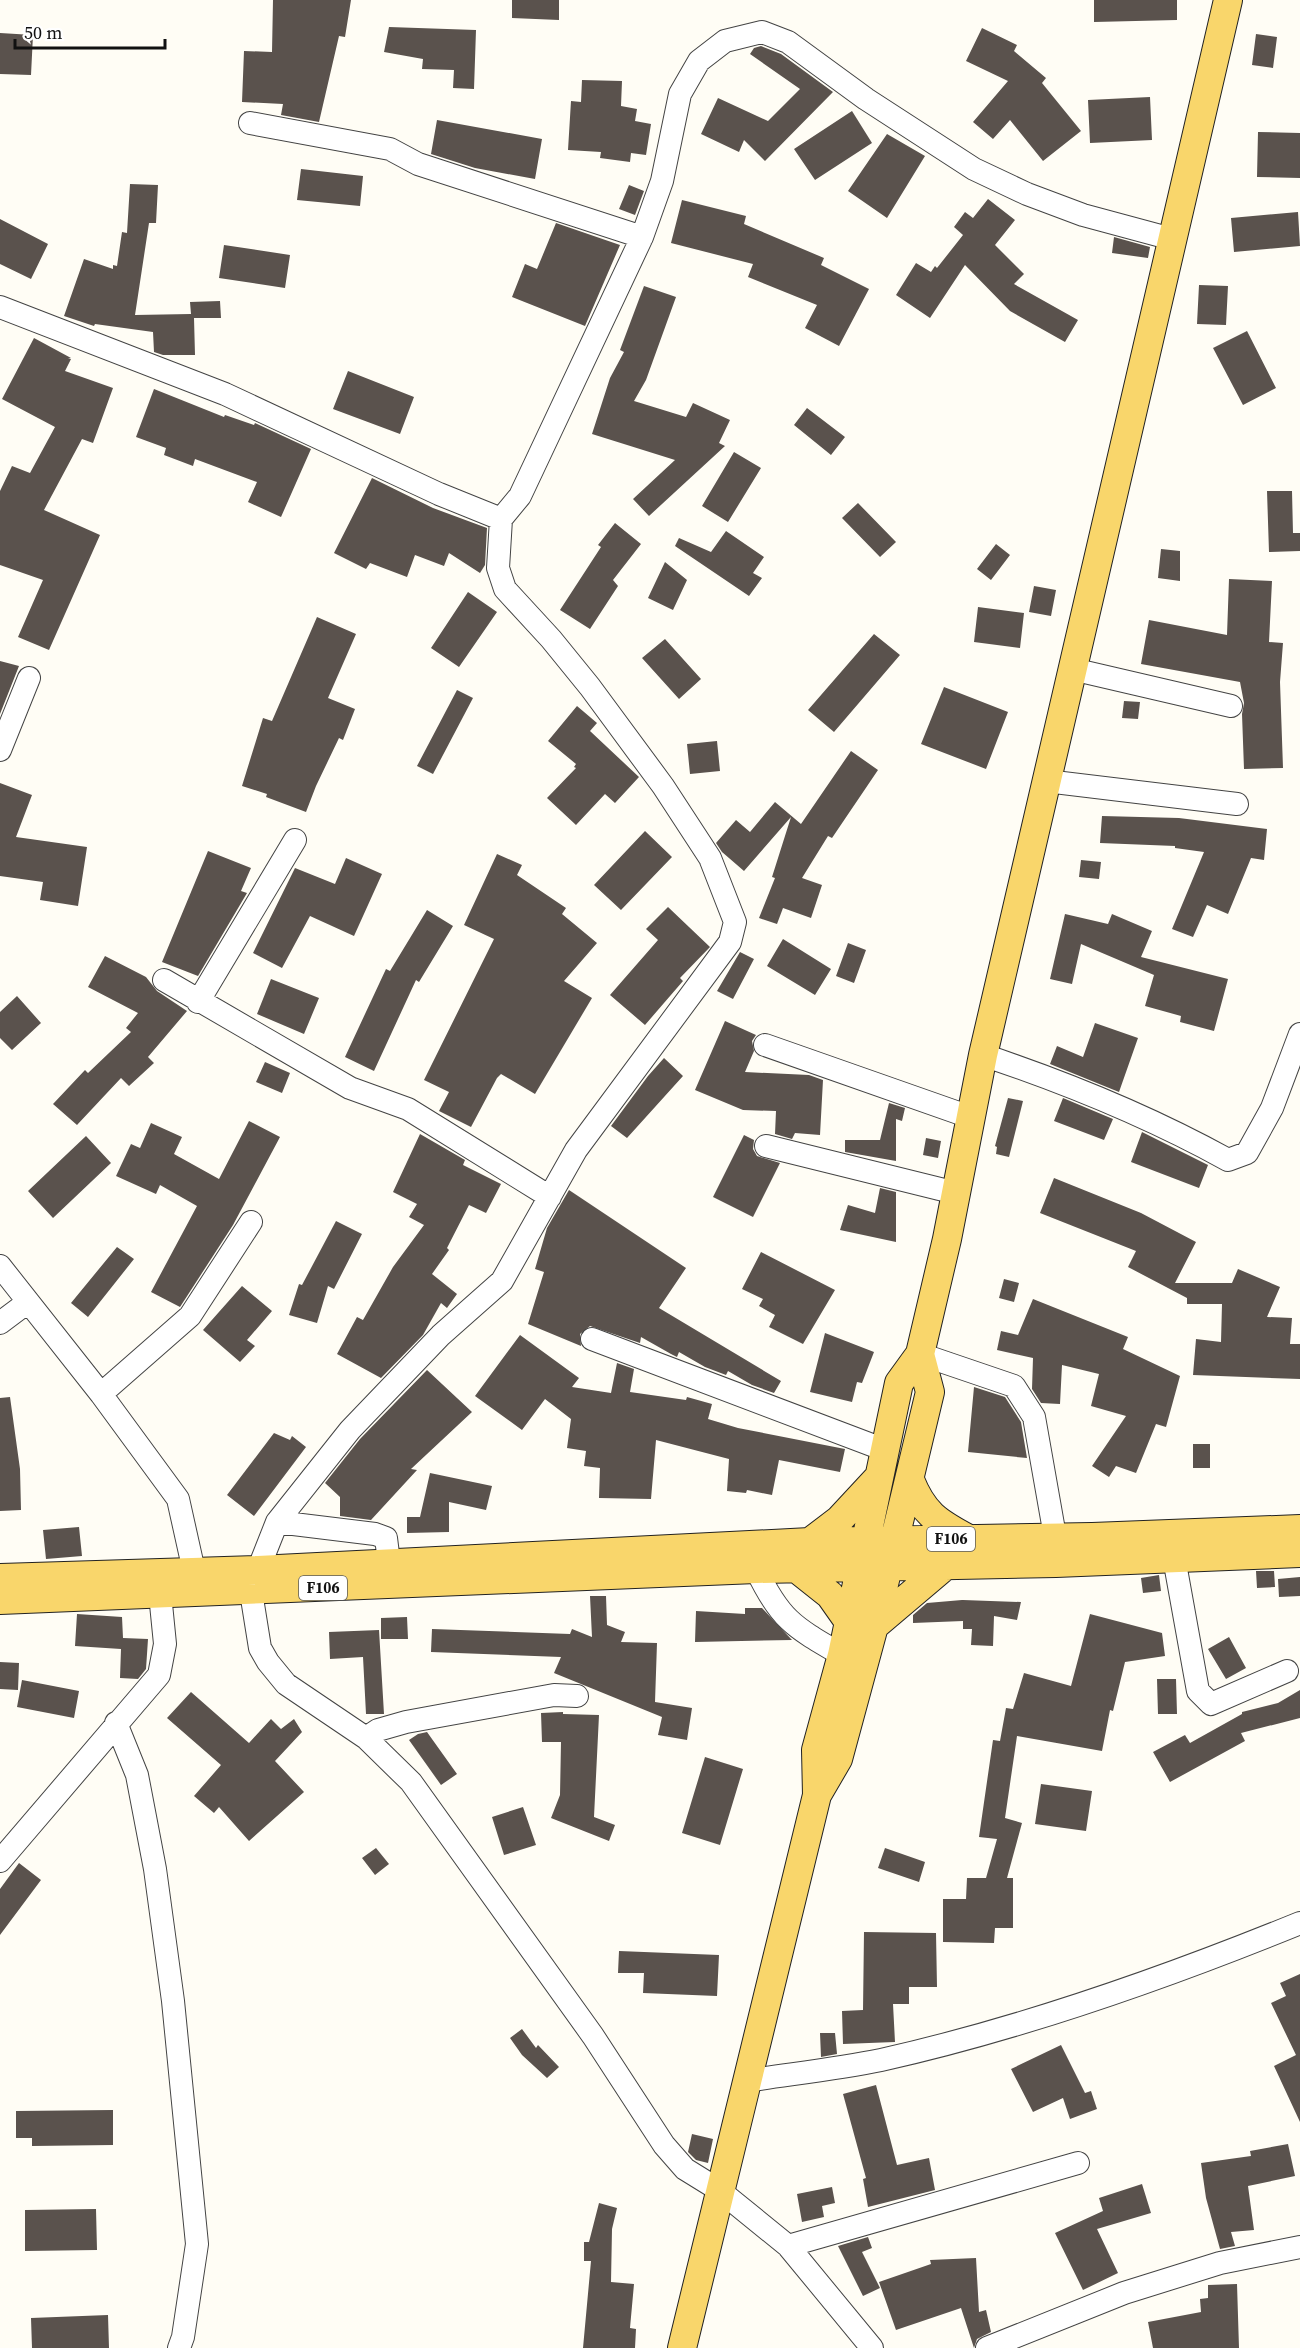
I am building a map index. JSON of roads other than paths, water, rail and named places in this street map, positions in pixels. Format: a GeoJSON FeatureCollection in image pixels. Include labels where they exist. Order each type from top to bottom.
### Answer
{"type":"FeatureCollection","features":[{"type":"Feature","properties":{"kind":"main road"},"geometry":{"type":"LineString","coordinates":[[817,1795],[838,1759],[861,1624],[863,1554],[899,1383],[920,1354],[956,1193],[983,1055],[1228,0]]}},
{"type":"Feature","properties":{"kind":"main road"},"geometry":{"type":"LineString","coordinates":[[681,2348],[817,1795],[816,1750],[842,1655],[861,1624],[892,1553],[930,1392],[920,1354]]}},
{"type":"Feature","properties":{"kind":"main road"},"geometry":{"type":"LineString","coordinates":[[810,1542],[839,1520],[882,1463]]}},
{"type":"Feature","properties":{"kind":"main road"},"geometry":{"type":"LineString","coordinates":[[909,1480],[919,1503],[938,1523],[967,1539]]}},
{"type":"Feature","properties":{"kind":"main road","name":"F106"},"geometry":{"type":"LineString","coordinates":[[0,1578],[194,1570],[254,1581],[796,1568],[863,1554],[892,1553],[967,1539],[1300,1528]]}},
{"type":"Feature","properties":{"kind":"main road","name":"F106"},"geometry":{"type":"LineString","coordinates":[[0,1600],[160,1594],[389,1562],[810,1542],[863,1554]]}},
{"type":"Feature","properties":{"kind":"main road","name":"F106"},"geometry":{"type":"LineString","coordinates":[[892,1553],[946,1565],[1300,1552]]}},
{"type":"Feature","properties":{"kind":"main road"},"geometry":{"type":"LineString","coordinates":[[861,1624],[946,1565]]}},
{"type":"Feature","properties":{"kind":"main road"},"geometry":{"type":"LineString","coordinates":[[796,1568],[861,1624]]}},
{"type":"Feature","properties":{"kind":"street"},"geometry":{"type":"LineString","coordinates":[[872,2348],[788,2246],[719,2190],[685,2169],[664,2145],[593,2036],[411,1782],[366,1738],[286,1684],[268,1662],[260,1648],[254,1581],[277,1522],[350,1431],[441,1335],[502,1281],[576,1150],[730,942],[735,922],[710,858],[663,786],[577,671],[506,589],[498,568],[501,519],[520,496],[642,237],[662,181],[680,94],[699,61],[725,41],[762,32],[788,42],[866,99],[974,169],[1027,194],[1083,214],[1172,239]]}},
{"type":"Feature","properties":{"kind":"street"},"geometry":{"type":"LineString","coordinates":[[250,123],[390,149],[418,164],[642,237]]}},
{"type":"Feature","properties":{"kind":"street"},"geometry":{"type":"LineString","coordinates":[[0,308],[225,394],[439,494],[501,519]]}},
{"type":"Feature","properties":{"kind":"street"},"geometry":{"type":"LineString","coordinates":[[1072,669],[1230,706]]}},
{"type":"Feature","properties":{"kind":"street"},"geometry":{"type":"LineString","coordinates":[[0,750],[29,678]]}},
{"type":"Feature","properties":{"kind":"street"},"geometry":{"type":"LineString","coordinates":[[1046,781],[1238,804]]}},
{"type":"Feature","properties":{"kind":"street"},"geometry":{"type":"LineString","coordinates":[[198,1002],[295,840]]}},
{"type":"Feature","properties":{"kind":"street"},"geometry":{"type":"LineString","coordinates":[[164,980],[198,1002],[350,1088],[408,1109],[550,1197]]}},
{"type":"Feature","properties":{"kind":"street"},"geometry":{"type":"LineString","coordinates":[[983,1055],[1071,1085],[1228,1160],[1247,1153],[1272,1108],[1300,1034]]}},
{"type":"Feature","properties":{"kind":"street"},"geometry":{"type":"LineString","coordinates":[[765,1046],[970,1118]]}},
{"type":"Feature","properties":{"kind":"street"},"geometry":{"type":"LineString","coordinates":[[766,1146],[956,1193]]}},
{"type":"Feature","properties":{"kind":"street"},"geometry":{"type":"LineString","coordinates":[[101,1394],[190,1316],[251,1222]]}},
{"type":"Feature","properties":{"kind":"street"},"geometry":{"type":"LineString","coordinates":[[0,1266],[101,1394],[178,1498],[194,1570]]}},
{"type":"Feature","properties":{"kind":"street"},"geometry":{"type":"LineString","coordinates":[[0,1323],[28,1302]]}},
{"type":"Feature","properties":{"kind":"street"},"geometry":{"type":"LineString","coordinates":[[592,1339],[882,1463]]}},
{"type":"Feature","properties":{"kind":"street"},"geometry":{"type":"LineString","coordinates":[[920,1354],[1014,1386],[1024,1398],[1034,1417],[1055,1536]]}},
{"type":"Feature","properties":{"kind":"street"},"geometry":{"type":"LineString","coordinates":[[277,1522],[375,1534],[386,1538],[389,1562]]}},
{"type":"Feature","properties":{"kind":"street"},"geometry":{"type":"LineString","coordinates":[[1174,1558],[1198,1691],[1211,1704],[1287,1671]]}},
{"type":"Feature","properties":{"kind":"street"},"geometry":{"type":"LineString","coordinates":[[756,1569],[779,1612],[801,1631],[842,1655]]}},
{"type":"Feature","properties":{"kind":"street"},"geometry":{"type":"LineString","coordinates":[[0,1861],[159,1675],[165,1644],[160,1594]]}},
{"type":"Feature","properties":{"kind":"street"},"geometry":{"type":"LineString","coordinates":[[366,1738],[378,1730],[417,1720],[554,1695],[577,1696]]}},
{"type":"Feature","properties":{"kind":"street"},"geometry":{"type":"LineString","coordinates":[[116,1723],[137,1775],[155,1869],[172,2001],[197,2244],[183,2337],[179,2348]]}},
{"type":"Feature","properties":{"kind":"street"},"geometry":{"type":"LineString","coordinates":[[746,2081],[880,2060],[1015,2024],[1233,1950],[1300,1923]]}},
{"type":"Feature","properties":{"kind":"street"},"geometry":{"type":"LineString","coordinates":[[788,2246],[1078,2163]]}},
{"type":"Feature","properties":{"kind":"street"},"geometry":{"type":"LineString","coordinates":[[987,2348],[1124,2293],[1220,2263],[1300,2247]]}}]}
